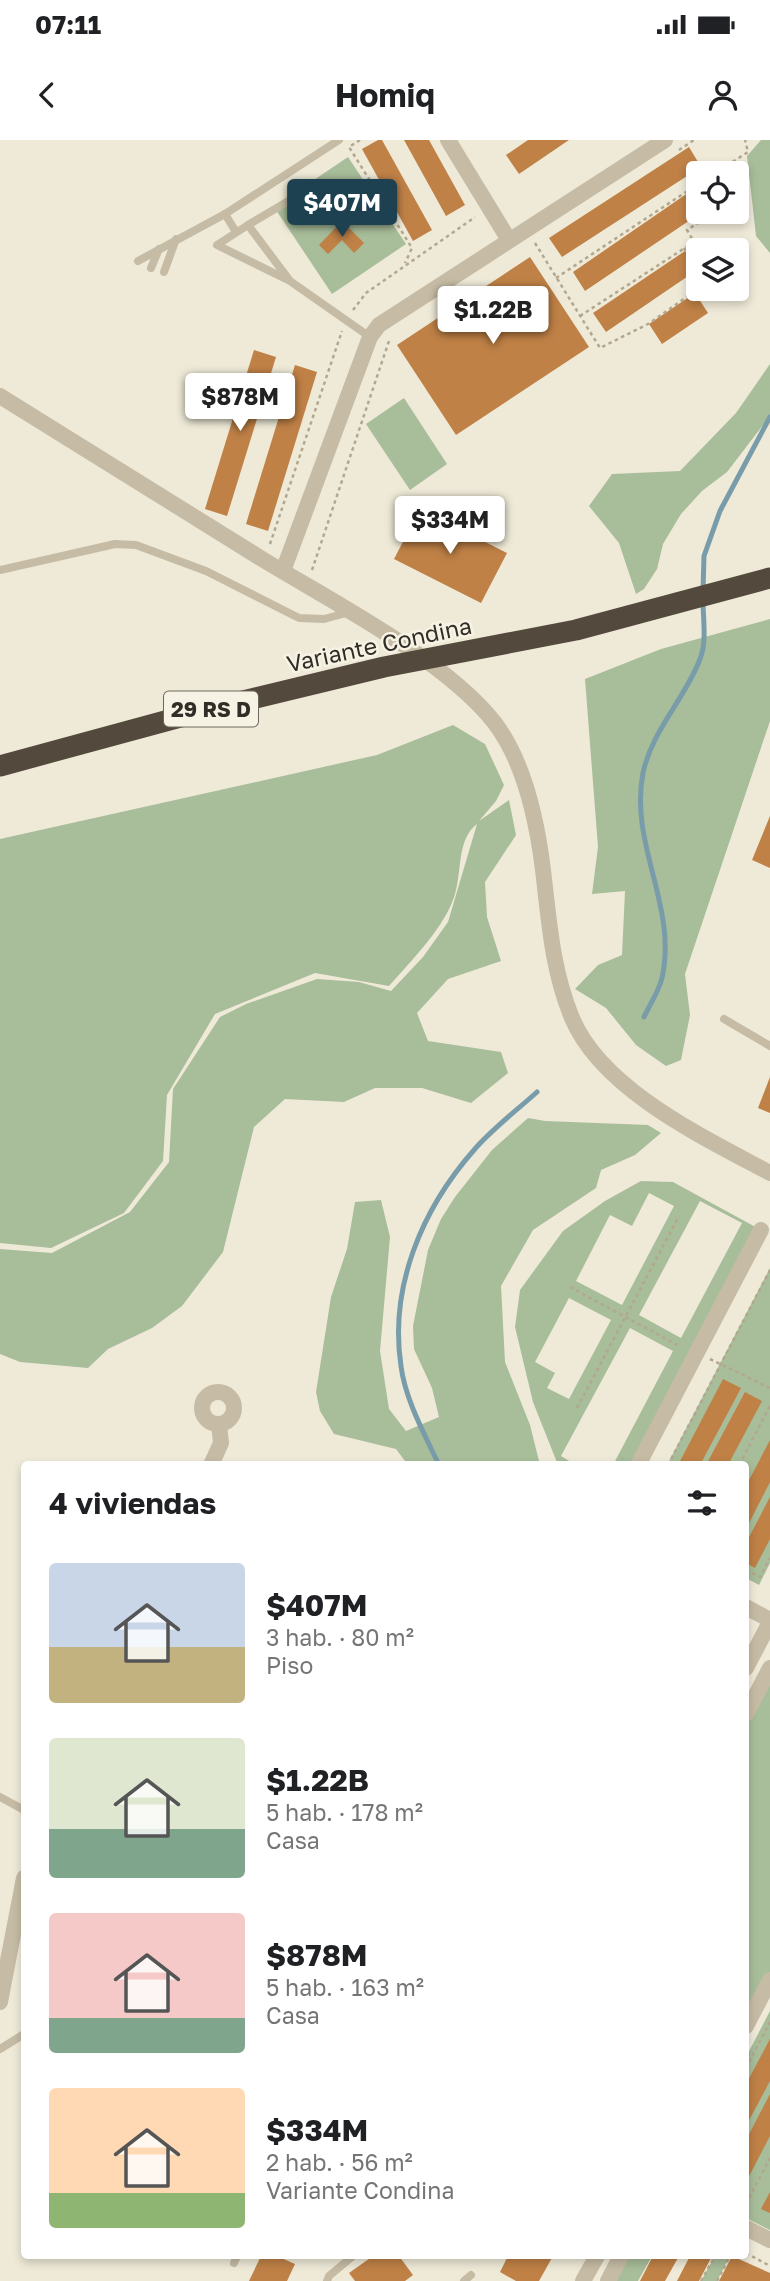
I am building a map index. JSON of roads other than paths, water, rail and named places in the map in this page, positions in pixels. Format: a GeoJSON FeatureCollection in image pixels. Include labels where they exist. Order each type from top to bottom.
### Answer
{"type":"FeatureCollection","features":[{"type":"Feature","properties":{"kind":"highway","name":"Variante Condina"},"geometry":{"type":"LineString","coordinates":[[0,766],[219,707],[384,667],[576,630],[770,578]]}},
{"type":"Feature","properties":{"kind":"street"},"geometry":{"type":"LineString","coordinates":[[448,140],[509,240]]}},
{"type":"Feature","properties":{"kind":"street"},"geometry":{"type":"LineString","coordinates":[[283,571],[370,337],[379,325],[665,140]]}},
{"type":"Feature","properties":{"kind":"street"},"geometry":{"type":"LineString","coordinates":[[0,396],[350,612],[424,661],[486,713],[513,754],[537,831],[556,968],[573,1021],[613,1072],[646,1101],[683,1125],[770,1173]]}},
{"type":"Feature","properties":{"kind":"street"},"geometry":{"type":"LineString","coordinates":[[640,1461],[761,1230]]}},
{"type":"Feature","properties":{"kind":"street"},"geometry":{"type":"LineString","coordinates":[[213,1461],[221,1443],[219,1424]]}},
{"type":"Feature","properties":{"kind":"street"},"geometry":{"type":"LineString","coordinates":[[749,1608],[770,1621],[749,1662]]}},
{"type":"Feature","properties":{"kind":"street"},"geometry":{"type":"LineString","coordinates":[[749,1708],[770,1668]]}},
{"type":"Feature","properties":{"kind":"street"},"geometry":{"type":"LineString","coordinates":[[0,2003],[21,1894]]}},
{"type":"Feature","properties":{"kind":"street"},"geometry":{"type":"LineString","coordinates":[[749,2020],[770,1980]]}},
{"type":"Feature","properties":{"kind":"street"},"geometry":{"type":"LineString","coordinates":[[749,2230],[770,2240]]}},
{"type":"Feature","properties":{"kind":"street"},"geometry":{"type":"LineString","coordinates":[[583,2281],[595,2259]]}},
{"type":"Feature","properties":{"kind":"street"},"geometry":{"type":"LineString","coordinates":[[608,2281],[619,2259]]}},
{"type":"Feature","properties":{"kind":"lane"},"geometry":{"type":"LineString","coordinates":[[138,261],[225,214],[339,140]]}},
{"type":"Feature","properties":{"kind":"lane"},"geometry":{"type":"LineString","coordinates":[[298,196],[217,244],[290,281],[370,337]]}},
{"type":"Feature","properties":{"kind":"lane"},"geometry":{"type":"LineString","coordinates":[[225,214],[236,232]]}},
{"type":"Feature","properties":{"kind":"lane"},"geometry":{"type":"LineString","coordinates":[[248,225],[290,281]]}},
{"type":"Feature","properties":{"kind":"lane"},"geometry":{"type":"LineString","coordinates":[[164,272],[176,239]]}},
{"type":"Feature","properties":{"kind":"lane"},"geometry":{"type":"LineString","coordinates":[[151,268],[159,249]]}},
{"type":"Feature","properties":{"kind":"lane"},"geometry":{"type":"LineString","coordinates":[[0,570],[115,544],[136,545],[206,571],[299,618],[324,619],[350,612]]}},
{"type":"Feature","properties":{"kind":"lane"},"geometry":{"type":"LineString","coordinates":[[724,1019],[770,1046]]}},
{"type":"Feature","properties":{"kind":"lane"},"geometry":{"type":"LineString","coordinates":[[0,1797],[21,1808]]}},
{"type":"Feature","properties":{"kind":"lane"},"geometry":{"type":"LineString","coordinates":[[0,2049],[21,2036]]}},
{"type":"Feature","properties":{"kind":"lane"},"geometry":{"type":"LineString","coordinates":[[327,2281],[349,2259]]}},
{"type":"Feature","properties":{"kind":"waterway"},"geometry":{"type":"LineString","coordinates":[[703,591],[704,556],[720,511],[770,417]]}},
{"type":"Feature","properties":{"kind":"waterway"},"geometry":{"type":"LineString","coordinates":[[644,1017],[661,983],[665,951],[664,926],[642,825],[640,800],[643,773],[647,757],[700,659],[704,638],[703,601]]}},
{"type":"Feature","properties":{"kind":"waterway"},"geometry":{"type":"LineString","coordinates":[[437,1461],[416,1417],[403,1378],[399,1336],[405,1278],[425,1223],[455,1173],[488,1135],[537,1092]]}}]}
